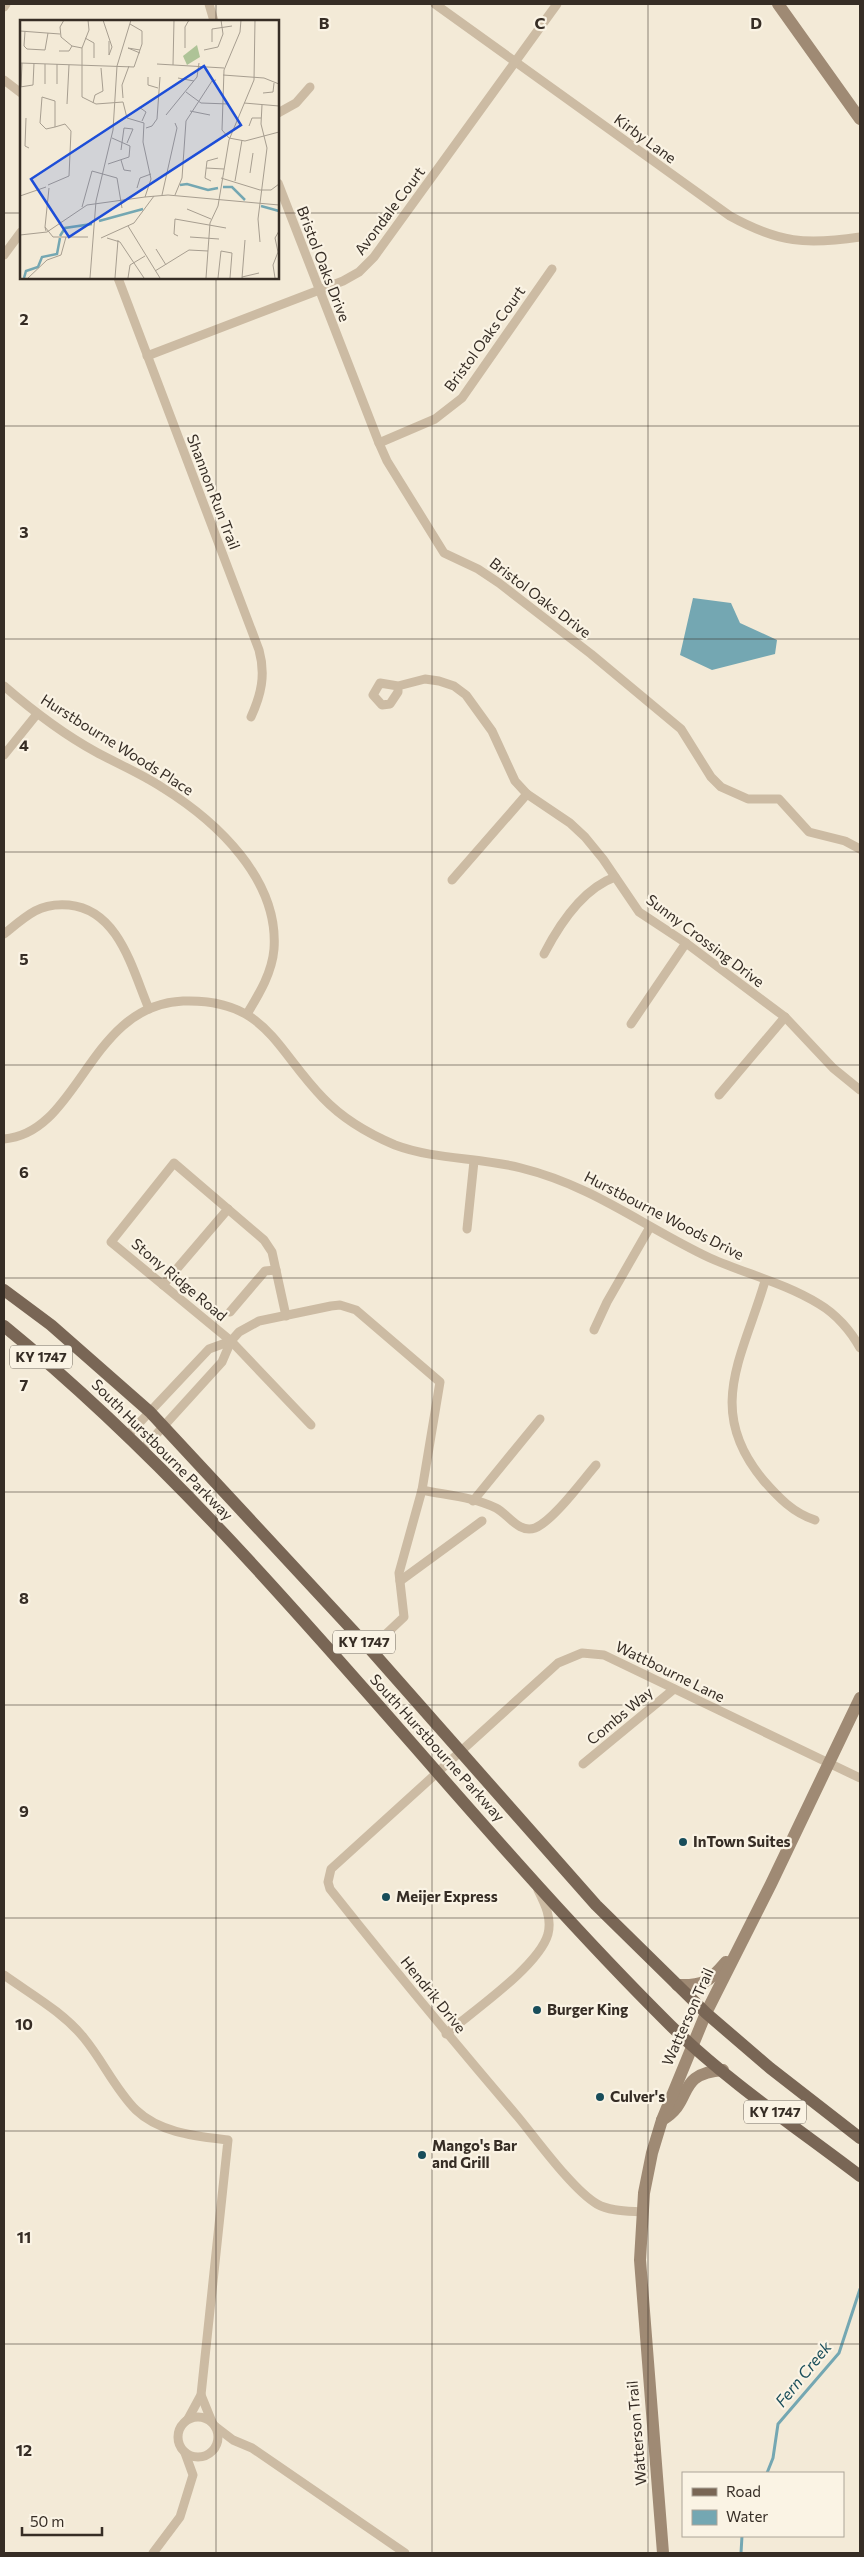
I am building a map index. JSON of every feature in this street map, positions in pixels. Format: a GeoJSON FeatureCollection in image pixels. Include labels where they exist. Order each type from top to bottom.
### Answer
{"type":"FeatureCollection","features":[{"type":"Feature","properties":{"kind":"main road"},"geometry":{"type":"LineString","coordinates":[[778,4],[860,119]]}},
{"type":"Feature","properties":{"kind":"main road","name":"South Hurstbourne Parkway"},"geometry":{"type":"LineString","coordinates":[[4,1290],[51,1325],[150,1412],[370,1649],[596,1905],[706,2013],[770,2068],[860,2138]]}},
{"type":"Feature","properties":{"kind":"main road","name":"South Hurstbourne Parkway"},"geometry":{"type":"LineString","coordinates":[[4,1326],[57,1370],[198,1505],[536,1885],[672,2027],[723,2070],[860,2176]]}},
{"type":"Feature","properties":{"kind":"main road","name":"Watterson Trail"},"geometry":{"type":"LineString","coordinates":[[663,2553],[641,2283],[641,2212],[648,2168],[662,2120],[706,2013],[738,1947],[772,1884],[860,1698]]}},
{"type":"Feature","properties":{"kind":"main road"},"geometry":{"type":"LineString","coordinates":[[677,1985],[701,1985],[709,1981],[738,1947]]}},
{"type":"Feature","properties":{"kind":"main road"},"geometry":{"type":"LineString","coordinates":[[662,2120],[675,2112],[695,2076],[708,2071],[723,2070]]}},
{"type":"Feature","properties":{"kind":"street"},"geometry":{"type":"LineString","coordinates":[[209,4],[214,20]]}},
{"type":"Feature","properties":{"kind":"street","name":"Kirby Lane"},"geometry":{"type":"LineString","coordinates":[[435,4],[742,222],[766,234],[795,242],[831,242],[860,237]]}},
{"type":"Feature","properties":{"kind":"street","name":"Avondale Court"},"geometry":{"type":"LineString","coordinates":[[147,356],[354,276],[374,258],[557,4]]}},
{"type":"Feature","properties":{"kind":"street"},"geometry":{"type":"LineString","coordinates":[[4,80],[20,92]]}},
{"type":"Feature","properties":{"kind":"street"},"geometry":{"type":"LineString","coordinates":[[279,112],[296,102],[310,87]]}},
{"type":"Feature","properties":{"kind":"street","name":"Bristol Oaks Drive"},"geometry":{"type":"LineString","coordinates":[[279,186],[378,443],[387,461],[444,553],[478,569],[499,583],[592,654],[681,729],[720,788],[748,799],[779,798],[809,832],[845,841],[860,849]]}},
{"type":"Feature","properties":{"kind":"street"},"geometry":{"type":"LineString","coordinates":[[4,255],[20,233]]}},
{"type":"Feature","properties":{"kind":"street","name":"Bristol Oaks Court"},"geometry":{"type":"LineString","coordinates":[[378,443],[435,418],[462,398],[552,269]]}},
{"type":"Feature","properties":{"kind":"street","name":"Shannon Run Trail"},"geometry":{"type":"LineString","coordinates":[[118,279],[259,650],[263,669],[262,687],[250,717]]}},
{"type":"Feature","properties":{"kind":"street","name":"Sunny Crossing Drive"},"geometry":{"type":"LineString","coordinates":[[398,686],[425,680],[439,681],[454,686],[466,695],[482,715],[507,767],[527,794],[570,823],[585,837],[639,912],[686,942],[784,1017],[833,1068],[860,1090]]}},
{"type":"Feature","properties":{"kind":"street","name":"Hurstbourne Woods Place"},"geometry":{"type":"LineString","coordinates":[[4,686],[37,714],[95,752],[150,779],[184,802],[215,826],[240,855],[261,888],[268,906],[274,935],[274,949],[266,981],[247,1014]]}},
{"type":"Feature","properties":{"kind":"street"},"geometry":{"type":"LineString","coordinates":[[4,755],[37,714]]}},
{"type":"Feature","properties":{"kind":"street"},"geometry":{"type":"LineString","coordinates":[[452,880],[527,794]]}},
{"type":"Feature","properties":{"kind":"street"},"geometry":{"type":"LineString","coordinates":[[544,954],[566,917],[583,899],[615,877]]}},
{"type":"Feature","properties":{"kind":"street"},"geometry":{"type":"LineString","coordinates":[[4,934],[35,911],[53,905],[83,907],[99,915],[111,926],[118,939],[149,1009]]}},
{"type":"Feature","properties":{"kind":"street"},"geometry":{"type":"LineString","coordinates":[[631,1024],[686,942]]}},
{"type":"Feature","properties":{"kind":"street","name":"Hurstbourne Woods Drive"},"geometry":{"type":"LineString","coordinates":[[4,1139],[27,1133],[45,1121],[113,1034],[129,1020],[149,1009],[169,1003],[205,1002],[247,1014],[263,1025],[279,1042],[304,1077],[324,1100],[364,1130],[412,1150],[522,1168],[557,1178],[598,1195],[650,1227],[710,1258],[765,1281],[798,1292],[820,1304],[848,1329],[860,1348]]}},
{"type":"Feature","properties":{"kind":"street"},"geometry":{"type":"LineString","coordinates":[[719,1095],[784,1017]]}},
{"type":"Feature","properties":{"kind":"street"},"geometry":{"type":"LineString","coordinates":[[467,1229],[474,1161]]}},
{"type":"Feature","properties":{"kind":"street","name":"Stony Ridge Road"},"geometry":{"type":"LineString","coordinates":[[286,1316],[272,1252],[264,1240],[174,1163],[111,1242],[231,1341],[311,1425]]}},
{"type":"Feature","properties":{"kind":"street"},"geometry":{"type":"LineString","coordinates":[[163,1285],[228,1209]]}},
{"type":"Feature","properties":{"kind":"street"},"geometry":{"type":"LineString","coordinates":[[594,1330],[607,1302],[650,1227]]}},
{"type":"Feature","properties":{"kind":"street"},"geometry":{"type":"LineString","coordinates":[[230,1312],[265,1271],[276,1270]]}},
{"type":"Feature","properties":{"kind":"street"},"geometry":{"type":"LineString","coordinates":[[765,1281],[736,1372],[732,1419],[738,1442],[756,1472],[782,1500],[796,1511],[815,1520]]}},
{"type":"Feature","properties":{"kind":"street"},"geometry":{"type":"LineString","coordinates":[[142,1450],[222,1362],[231,1341],[239,1332],[260,1321],[331,1306],[349,1306],[440,1382],[422,1490],[399,1573],[404,1617],[370,1649]]}},
{"type":"Feature","properties":{"kind":"street"},"geometry":{"type":"LineString","coordinates":[[127,1436],[209,1349],[231,1341]]}},
{"type":"Feature","properties":{"kind":"street"},"geometry":{"type":"LineString","coordinates":[[473,1501],[540,1419]]}},
{"type":"Feature","properties":{"kind":"street"},"geometry":{"type":"LineString","coordinates":[[422,1490],[473,1501],[498,1509],[522,1529],[533,1529],[546,1522],[596,1465]]}},
{"type":"Feature","properties":{"kind":"street"},"geometry":{"type":"LineString","coordinates":[[400,1581],[482,1521]]}},
{"type":"Feature","properties":{"kind":"street","name":"Wattbourne Lane"},"geometry":{"type":"LineString","coordinates":[[438,1774],[558,1663],[569,1656],[582,1653],[604,1655],[860,1778]]}},
{"type":"Feature","properties":{"kind":"street","name":"Combs Way"},"geometry":{"type":"LineString","coordinates":[[583,1764],[674,1689]]}},
{"type":"Feature","properties":{"kind":"street","name":"Hendrik Drive"},"geometry":{"type":"LineString","coordinates":[[438,1774],[335,1863],[329,1875],[330,1889],[446,2034],[589,2198],[608,2208],[641,2212]]}},
{"type":"Feature","properties":{"kind":"street"},"geometry":{"type":"LineString","coordinates":[[446,2034],[528,1966],[541,1951],[548,1933],[548,1912],[536,1885]]}},
{"type":"Feature","properties":{"kind":"street"},"geometry":{"type":"LineString","coordinates":[[4,1975],[60,2014],[78,2032],[136,2110],[156,2124],[184,2134],[228,2140],[201,2396],[188,2419]]}},
{"type":"Feature","properties":{"kind":"street"},"geometry":{"type":"LineString","coordinates":[[201,2396],[214,2424],[218,2440],[216,2447]]}},
{"type":"Feature","properties":{"kind":"street"},"geometry":{"type":"LineString","coordinates":[[153,2553],[180,2517],[193,2475],[177,2435],[182,2423],[188,2419],[200,2416],[214,2424],[233,2440],[252,2448],[405,2553]]}},
{"type":"Feature","properties":{"kind":"street"},"geometry":{"type":"LineString","coordinates":[[185,2453],[198,2457],[205,2456],[216,2447],[233,2440]]}},
{"type":"Feature","properties":{"kind":"water"},"geometry":{"type":"Polygon","coordinates":[[[693,598],[731,603],[740,623],[777,640],[775,654],[712,670],[680,655],[693,598]]]}},
{"type":"Feature","properties":{"kind":"waterway","name":"Fern Creek"},"geometry":{"type":"LineString","coordinates":[[767,2472],[773,2458],[778,2424],[839,2353],[860,2289]]}},
{"type":"Feature","properties":{"kind":"waterway","name":"Fern Creek"},"geometry":{"type":"LineString","coordinates":[[741,2553],[742,2537]]}},
{"type":"Feature","properties":{"kind":"place","name":"InTown Suites"},"geometry":{"type":"Point","coordinates":[683,1842]}},
{"type":"Feature","properties":{"kind":"place","name":"Meijer Express"},"geometry":{"type":"Point","coordinates":[386,1897]}},
{"type":"Feature","properties":{"kind":"place","name":"Burger King"},"geometry":{"type":"Point","coordinates":[537,2010]}},
{"type":"Feature","properties":{"kind":"place","name":"Culver's"},"geometry":{"type":"Point","coordinates":[600,2097]}},
{"type":"Feature","properties":{"kind":"place","name":"Mango's Bar and Grill"},"geometry":{"type":"Point","coordinates":[422,2155]}}]}
